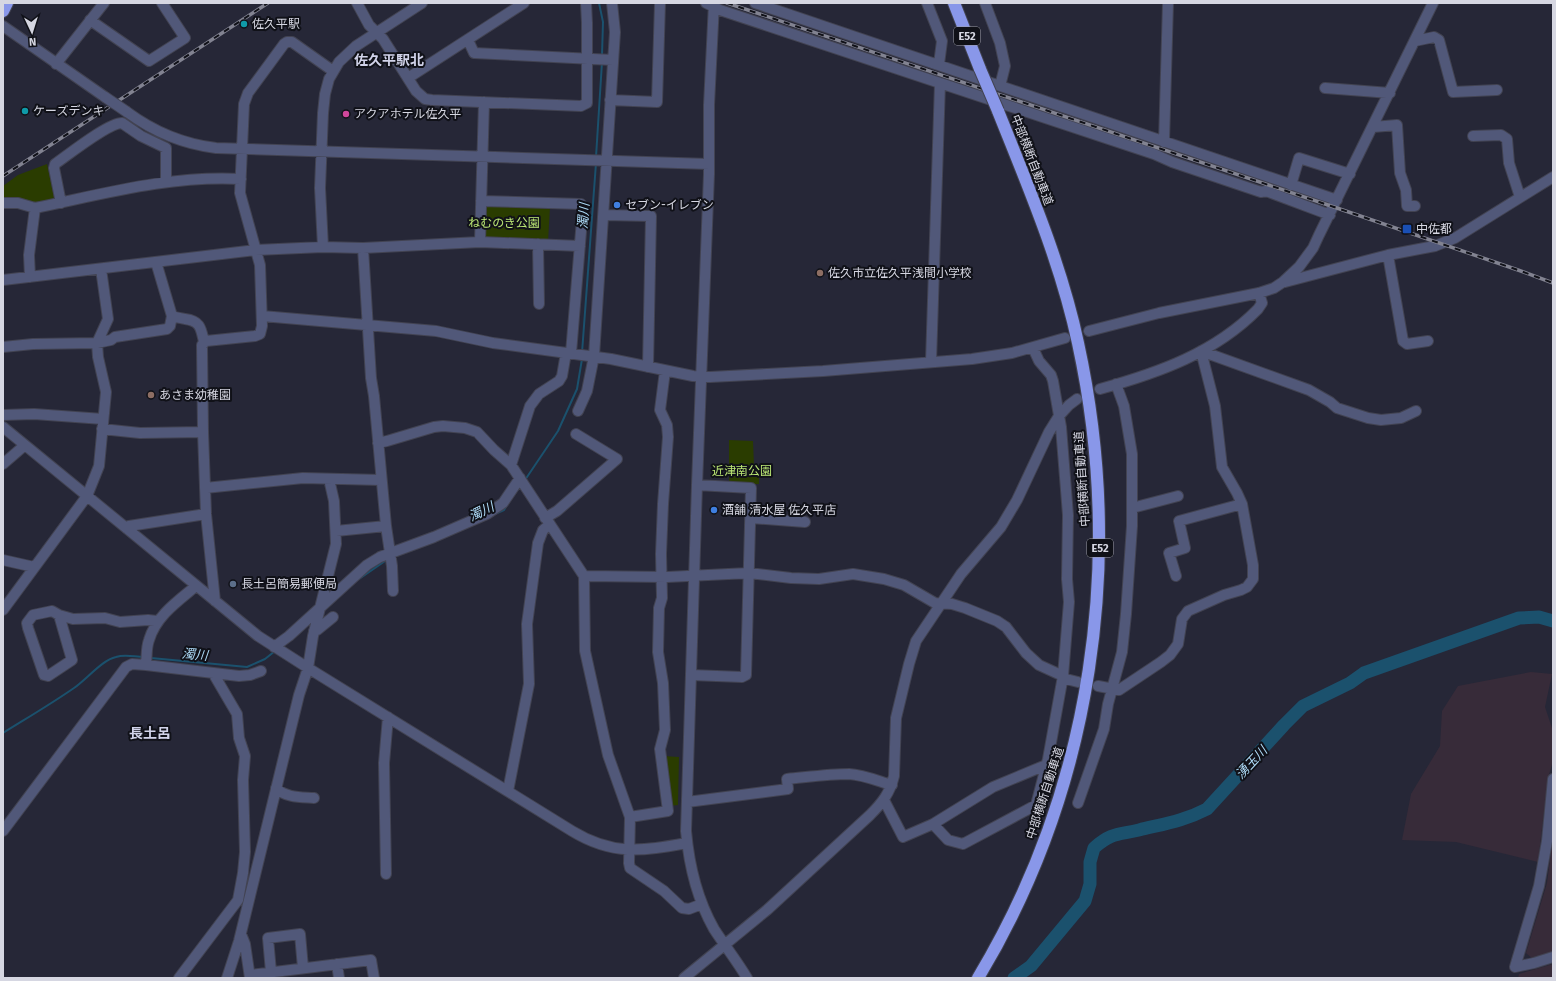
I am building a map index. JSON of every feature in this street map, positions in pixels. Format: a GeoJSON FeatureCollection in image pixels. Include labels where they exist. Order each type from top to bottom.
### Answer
{"type":"FeatureCollection","features":[{"type":"Feature","properties":{"kind":"highway"},"geometry":{"type":"LineString","coordinates":[[3,11],[6,3]]}},
{"type":"Feature","properties":{"kind":"highway","name":"中部横断自動車道"},"geometry":{"type":"LineString","coordinates":[[954,3],[1043,227],[1068,304],[1078,343],[1087,391],[1096,465],[1100,546],[1098,589],[1089,674],[1074,747],[1059,799],[1042,846],[1007,926],[978,978]]}},
{"type":"Feature","properties":{"kind":"street"},"geometry":{"type":"LineString","coordinates":[[56,64],[104,3]]}},
{"type":"Feature","properties":{"kind":"street"},"geometry":{"type":"LineString","coordinates":[[90,20],[149,61],[184,38],[162,3]]}},
{"type":"Feature","properties":{"kind":"street"},"geometry":{"type":"LineString","coordinates":[[357,3],[369,25],[383,39],[416,91],[425,99],[582,106],[588,103],[592,59],[586,3]]}},
{"type":"Feature","properties":{"kind":"street"},"geometry":{"type":"LineString","coordinates":[[408,78],[468,40],[510,7],[524,3]]}},
{"type":"Feature","properties":{"kind":"street"},"geometry":{"type":"LineString","coordinates":[[578,411],[587,391],[592,356],[603,215],[604,161],[615,32],[612,3]]}},
{"type":"Feature","properties":{"kind":"street"},"geometry":{"type":"LineString","coordinates":[[610,100],[657,102],[660,3]]}},
{"type":"Feature","properties":{"kind":"street"},"geometry":{"type":"LineString","coordinates":[[755,3],[939,64],[1337,200]]}},
{"type":"Feature","properties":{"kind":"street"},"geometry":{"type":"LineString","coordinates":[[927,3],[942,41],[939,64]]}},
{"type":"Feature","properties":{"kind":"street"},"geometry":{"type":"LineString","coordinates":[[985,3],[1000,43],[1005,66],[1000,86]]}},
{"type":"Feature","properties":{"kind":"street"},"geometry":{"type":"LineString","coordinates":[[1164,142],[1168,3]]}},
{"type":"Feature","properties":{"kind":"street"},"geometry":{"type":"LineString","coordinates":[[1283,282],[1313,248],[1433,3]]}},
{"type":"Feature","properties":{"kind":"street"},"geometry":{"type":"LineString","coordinates":[[746,978],[724,945],[702,904],[692,870],[687,843],[694,576],[709,164],[711,4],[1154,154],[1172,162],[1261,192],[1266,191],[1330,215]]}},
{"type":"Feature","properties":{"kind":"street"},"geometry":{"type":"LineString","coordinates":[[323,247],[320,188],[323,102],[326,86],[332,71],[356,46],[416,5]]}},
{"type":"Feature","properties":{"kind":"street"},"geometry":{"type":"LineString","coordinates":[[3,26],[148,126],[185,142],[206,146],[242,149],[709,164]]}},
{"type":"Feature","properties":{"kind":"street"},"geometry":{"type":"LineString","coordinates":[[1415,42],[1434,37],[1439,40],[1453,92],[1497,90]]}},
{"type":"Feature","properties":{"kind":"street"},"geometry":{"type":"LineString","coordinates":[[468,40],[474,53],[612,60]]}},
{"type":"Feature","properties":{"kind":"street"},"geometry":{"type":"LineString","coordinates":[[204,342],[258,335],[261,331],[262,316],[260,265],[241,200],[243,110],[245,99],[284,44],[287,42],[292,42],[332,71]]}},
{"type":"Feature","properties":{"kind":"street"},"geometry":{"type":"LineString","coordinates":[[931,362],[940,82]]}},
{"type":"Feature","properties":{"kind":"street"},"geometry":{"type":"LineString","coordinates":[[1325,88],[1390,93]]}},
{"type":"Feature","properties":{"kind":"street"},"geometry":{"type":"LineString","coordinates":[[480,242],[484,102]]}},
{"type":"Feature","properties":{"kind":"street"},"geometry":{"type":"LineString","coordinates":[[61,202],[54,168],[55,164],[118,123],[122,123],[141,136],[166,148],[166,182]]}},
{"type":"Feature","properties":{"kind":"street"},"geometry":{"type":"LineString","coordinates":[[1373,126],[1397,125],[1400,173],[1406,190],[1407,206]]}},
{"type":"Feature","properties":{"kind":"street"},"geometry":{"type":"LineString","coordinates":[[1478,133],[1501,135],[1507,139],[1509,163],[1520,197]]}},
{"type":"Feature","properties":{"kind":"street"},"geometry":{"type":"LineString","coordinates":[[1291,185],[1299,158],[1350,174]]}},
{"type":"Feature","properties":{"kind":"street"},"geometry":{"type":"LineString","coordinates":[[1089,331],[1159,313],[1259,293],[1283,282],[1388,255],[1435,246],[1455,238],[1553,177]]}},
{"type":"Feature","properties":{"kind":"street"},"geometry":{"type":"LineString","coordinates":[[3,203],[18,203],[35,208],[166,182],[206,178],[241,179]]}},
{"type":"Feature","properties":{"kind":"street"},"geometry":{"type":"LineString","coordinates":[[481,201],[581,204],[583,207],[572,354],[559,381],[539,394],[530,406],[511,465]]}},
{"type":"Feature","properties":{"kind":"street"},"geometry":{"type":"LineString","coordinates":[[30,277],[29,255],[35,208]]}},
{"type":"Feature","properties":{"kind":"street"},"geometry":{"type":"LineString","coordinates":[[603,215],[651,216],[648,367]]}},
{"type":"Feature","properties":{"kind":"street"},"geometry":{"type":"LineString","coordinates":[[3,280],[256,250],[323,247],[363,248],[480,242],[580,246]]}},
{"type":"Feature","properties":{"kind":"street"},"geometry":{"type":"LineString","coordinates":[[538,244],[539,304]]}},
{"type":"Feature","properties":{"kind":"street"},"geometry":{"type":"LineString","coordinates":[[363,248],[371,378],[386,526],[391,558],[393,591]]}},
{"type":"Feature","properties":{"kind":"street"},"geometry":{"type":"LineString","coordinates":[[1388,255],[1403,341],[1407,344],[1428,341]]}},
{"type":"Feature","properties":{"kind":"street"},"geometry":{"type":"LineString","coordinates":[[3,348],[33,344],[97,343],[115,338],[167,329],[170,326],[172,316],[156,262]]}},
{"type":"Feature","properties":{"kind":"street"},"geometry":{"type":"LineString","coordinates":[[3,610],[87,496],[99,466],[106,392],[98,357],[97,343],[108,319],[101,269]]}},
{"type":"Feature","properties":{"kind":"street"},"geometry":{"type":"LineString","coordinates":[[1100,389],[1178,364],[1201,351],[1253,315],[1262,303],[1259,293]]}},
{"type":"Feature","properties":{"kind":"street"},"geometry":{"type":"LineString","coordinates":[[172,316],[192,320],[198,323],[204,342],[202,345],[204,488],[215,601]]}},
{"type":"Feature","properties":{"kind":"street"},"geometry":{"type":"LineString","coordinates":[[262,316],[436,331],[493,342],[592,356],[665,371],[714,377],[823,371],[991,357],[1033,348],[1065,338]]}},
{"type":"Feature","properties":{"kind":"street"},"geometry":{"type":"LineString","coordinates":[[933,824],[948,840],[963,844],[1036,805],[1046,764],[1063,676],[1069,602],[1067,579],[1068,515],[1059,416],[1053,381],[1051,375],[1039,361],[1033,348]]}},
{"type":"Feature","properties":{"kind":"street"},"geometry":{"type":"LineString","coordinates":[[1201,351],[1309,390],[1330,402],[1337,408],[1368,418],[1381,420],[1400,418],[1416,410]]}},
{"type":"Feature","properties":{"kind":"street"},"geometry":{"type":"LineString","coordinates":[[1098,686],[1119,690],[1124,688],[1170,655],[1178,644],[1180,624],[1188,611],[1224,595],[1241,590],[1253,579],[1253,565],[1242,504],[1222,467],[1215,406],[1201,351]]}},
{"type":"Feature","properties":{"kind":"street"},"geometry":{"type":"LineString","coordinates":[[665,371],[660,410],[667,425],[668,437],[663,504],[661,554],[662,577],[658,652],[663,683],[665,730],[660,749],[668,811]]}},
{"type":"Feature","properties":{"kind":"street"},"geometry":{"type":"LineString","coordinates":[[1083,799],[1102,735],[1112,689],[1118,671],[1123,645],[1129,582],[1132,508],[1132,454],[1124,406],[1116,384]]}},
{"type":"Feature","properties":{"kind":"street"},"geometry":{"type":"LineString","coordinates":[[684,978],[767,910],[884,800],[892,785],[895,766],[896,718],[916,641],[961,574],[994,536],[1009,515],[1047,436],[1059,416],[1077,399]]}},
{"type":"Feature","properties":{"kind":"street"},"geometry":{"type":"LineString","coordinates":[[3,415],[34,414],[103,424],[140,433],[203,432]]}},
{"type":"Feature","properties":{"kind":"street"},"geometry":{"type":"LineString","coordinates":[[378,443],[434,427],[443,426],[465,428],[477,432],[511,465],[521,479],[547,522],[584,576],[586,663],[597,703],[608,755],[630,817],[630,868],[664,891],[682,908],[689,909],[702,904]]}},
{"type":"Feature","properties":{"kind":"street"},"geometry":{"type":"LineString","coordinates":[[3,427],[196,586],[278,649],[584,838],[613,848],[629,850],[687,843]]}},
{"type":"Feature","properties":{"kind":"street"},"geometry":{"type":"LineString","coordinates":[[508,791],[529,684],[527,624],[540,537],[547,522],[557,511],[617,459],[576,434]]}},
{"type":"Feature","properties":{"kind":"street"},"geometry":{"type":"LineString","coordinates":[[3,464],[25,445]]}},
{"type":"Feature","properties":{"kind":"street"},"geometry":{"type":"LineString","coordinates":[[204,488],[303,478],[381,480]]}},
{"type":"Feature","properties":{"kind":"street"},"geometry":{"type":"LineString","coordinates":[[178,978],[243,901],[276,788],[299,695],[308,668],[315,628],[336,544],[334,501],[330,479]]}},
{"type":"Feature","properties":{"kind":"street"},"geometry":{"type":"LineString","coordinates":[[278,649],[289,636],[367,565],[391,558],[487,514],[503,503],[521,479]]}},
{"type":"Feature","properties":{"kind":"street"},"geometry":{"type":"LineString","coordinates":[[691,675],[742,677],[746,675],[751,518],[751,488],[697,485]]}},
{"type":"Feature","properties":{"kind":"street"},"geometry":{"type":"LineString","coordinates":[[1132,508],[1174,500]]}},
{"type":"Feature","properties":{"kind":"street"},"geometry":{"type":"LineString","coordinates":[[1172,573],[1169,553],[1185,548],[1186,534],[1179,521],[1242,504]]}},
{"type":"Feature","properties":{"kind":"street"},"geometry":{"type":"LineString","coordinates":[[126,528],[129,526],[206,514]]}},
{"type":"Feature","properties":{"kind":"street"},"geometry":{"type":"LineString","coordinates":[[751,518],[805,522]]}},
{"type":"Feature","properties":{"kind":"street"},"geometry":{"type":"LineString","coordinates":[[336,531],[386,526]]}},
{"type":"Feature","properties":{"kind":"street"},"geometry":{"type":"LineString","coordinates":[[3,560],[34,567]]}},
{"type":"Feature","properties":{"kind":"street"},"geometry":{"type":"LineString","coordinates":[[584,576],[662,577],[749,573],[790,578],[819,579],[845,574],[864,575],[894,581],[904,585],[931,602],[952,604],[997,621],[1006,627],[1026,653],[1039,665],[1063,676],[1066,679],[1078,682]]}},
{"type":"Feature","properties":{"kind":"street"},"geometry":{"type":"LineString","coordinates":[[146,664],[149,640],[157,622],[170,608],[196,586]]}},
{"type":"Feature","properties":{"kind":"street"},"geometry":{"type":"LineString","coordinates":[[59,615],[72,660],[48,676],[44,675],[28,628],[27,623],[33,615],[48,611],[74,619],[105,618],[120,622],[148,620],[157,622]]}},
{"type":"Feature","properties":{"kind":"street"},"geometry":{"type":"LineString","coordinates":[[315,628],[317,630],[333,617]]}},
{"type":"Feature","properties":{"kind":"street"},"geometry":{"type":"LineString","coordinates":[[3,831],[126,667],[132,664],[146,664],[239,676],[250,675],[261,671]]}},
{"type":"Feature","properties":{"kind":"street"},"geometry":{"type":"LineString","coordinates":[[213,673],[236,714],[238,733],[245,756],[243,780],[245,852],[241,934],[227,978]]}},
{"type":"Feature","properties":{"kind":"street"},"geometry":{"type":"LineString","coordinates":[[386,874],[384,763],[388,717]]}},
{"type":"Feature","properties":{"kind":"street"},"geometry":{"type":"LineString","coordinates":[[884,800],[903,837],[933,824],[993,787],[1046,764]]}},
{"type":"Feature","properties":{"kind":"street"},"geometry":{"type":"LineString","coordinates":[[630,817],[788,789],[787,779],[850,774],[892,785]]}},
{"type":"Feature","properties":{"kind":"street"},"geometry":{"type":"LineString","coordinates":[[1553,779],[1547,841],[1539,886],[1515,967],[1553,957]]}},
{"type":"Feature","properties":{"kind":"street"},"geometry":{"type":"LineString","coordinates":[[276,788],[280,792],[290,796],[314,798]]}},
{"type":"Feature","properties":{"kind":"street"},"geometry":{"type":"LineString","coordinates":[[241,934],[245,944],[250,977],[271,972],[371,960],[374,978]]}},
{"type":"Feature","properties":{"kind":"street"},"geometry":{"type":"LineString","coordinates":[[271,972],[268,938],[300,934],[303,968]]}},
{"type":"Feature","properties":{"kind":"street"},"geometry":{"type":"LineString","coordinates":[[337,964],[339,978]]}},
{"type":"Feature","properties":{"kind":"shaded area"},"geometry":{"type":"Polygon","coordinates":[[[1531,672],[1552,674],[1545,707],[1553,731],[1553,761],[1548,778],[1538,862],[1456,842],[1402,840],[1411,794],[1440,746],[1442,711],[1458,686],[1531,672]]]}},
{"type":"Feature","properties":{"kind":"shaded area"},"geometry":{"type":"Polygon","coordinates":[[[1553,836],[1553,954],[1534,960],[1526,953],[1547,883],[1553,836]]]}},
{"type":"Feature","properties":{"kind":"shaded area"},"geometry":{"type":"Polygon","coordinates":[[[1553,964],[1553,978],[1518,978],[1519,974],[1553,964]]]}},
{"type":"Feature","properties":{"kind":"green space"},"geometry":{"type":"Polygon","coordinates":[[[47,164],[54,197],[52,200],[36,203],[26,200],[3,199],[3,186],[18,175],[47,164]]]}},
{"type":"Feature","properties":{"kind":"green space","name":"ねむのき公園"},"geometry":{"type":"Polygon","coordinates":[[[489,205],[550,207],[548,242],[487,240],[484,236],[485,208],[489,205]]]}},
{"type":"Feature","properties":{"kind":"green space","name":"近津南公園"},"geometry":{"type":"Polygon","coordinates":[[[729,440],[753,441],[754,466],[759,466],[759,484],[729,484],[729,440]]]}},
{"type":"Feature","properties":{"kind":"green space"},"geometry":{"type":"Polygon","coordinates":[[[663,756],[679,757],[678,805],[670,806],[663,756]]]}},
{"type":"Feature","properties":{"kind":"waterway","name":"濁川"},"geometry":{"type":"LineString","coordinates":[[599,3],[603,22],[602,55]]}},
{"type":"Feature","properties":{"kind":"waterway","name":"濁川"},"geometry":{"type":"LineString","coordinates":[[596,157],[602,62]]}},
{"type":"Feature","properties":{"kind":"waterway","name":"濁川"},"geometry":{"type":"LineString","coordinates":[[582,353],[596,163]]}},
{"type":"Feature","properties":{"kind":"waterway","name":"濁川"},"geometry":{"type":"LineString","coordinates":[[525,480],[558,431],[577,389],[582,359]]}},
{"type":"Feature","properties":{"kind":"waterway","name":"濁川"},"geometry":{"type":"LineString","coordinates":[[513,496],[521,485]]}},
{"type":"Feature","properties":{"kind":"waterway","name":"濁川"},"geometry":{"type":"LineString","coordinates":[[495,514],[504,510],[507,505]]}},
{"type":"Feature","properties":{"kind":"waterway","name":"濁川"},"geometry":{"type":"LineString","coordinates":[[359,579],[388,559]]}},
{"type":"Feature","properties":{"kind":"waterway","name":"湧玉川"},"geometry":{"type":"LineString","coordinates":[[1014,978],[1031,966],[1085,901],[1090,884],[1090,862],[1094,848],[1106,839],[1116,835],[1173,822],[1207,809],[1303,706],[1350,683],[1364,673],[1519,618],[1539,617],[1553,621]]}},
{"type":"Feature","properties":{"kind":"waterway","name":"濁川"},"geometry":{"type":"LineString","coordinates":[[151,658],[247,667],[265,659],[275,651]]}},
{"type":"Feature","properties":{"kind":"waterway","name":"濁川"},"geometry":{"type":"LineString","coordinates":[[3,733],[74,688],[105,662],[116,657],[123,656],[144,657]]}},
{"type":"Feature","properties":{"kind":"railway"},"geometry":{"type":"LineString","coordinates":[[3,176],[268,3]]}},
{"type":"Feature","properties":{"kind":"railway"},"geometry":{"type":"LineString","coordinates":[[727,3],[1334,207],[1553,283]]}},
{"type":"Feature","properties":{"kind":"place","name":"佐久平駅"},"geometry":{"type":"Point","coordinates":[244,24]}},
{"type":"Feature","properties":{"kind":"place","name":"ケーズデンキ"},"geometry":{"type":"Point","coordinates":[25,111]}},
{"type":"Feature","properties":{"kind":"place","name":"アクアホテル佐久平"},"geometry":{"type":"Point","coordinates":[346,114]}},
{"type":"Feature","properties":{"kind":"place","name":"セブン-イレブン"},"geometry":{"type":"Point","coordinates":[617,205]}},
{"type":"Feature","properties":{"kind":"place","name":"中佐都"},"geometry":{"type":"Point","coordinates":[1407,229]}},
{"type":"Feature","properties":{"kind":"place","name":"佐久市立佐久平浅間小学校"},"geometry":{"type":"Point","coordinates":[820,273]}},
{"type":"Feature","properties":{"kind":"place","name":"あさま幼稚園"},"geometry":{"type":"Point","coordinates":[151,395]}},
{"type":"Feature","properties":{"kind":"place","name":"酒舗 清水屋 佐久平店"},"geometry":{"type":"Point","coordinates":[714,510]}},
{"type":"Feature","properties":{"kind":"place","name":"長土呂簡易郵便局"},"geometry":{"type":"Point","coordinates":[233,584]}},
{"type":"Feature","properties":{"kind":"district","name":"佐久平駅北"},"geometry":{"type":"Point","coordinates":[389,60]}},
{"type":"Feature","properties":{"kind":"district","name":"長土呂"},"geometry":{"type":"Point","coordinates":[150,733]}}]}
